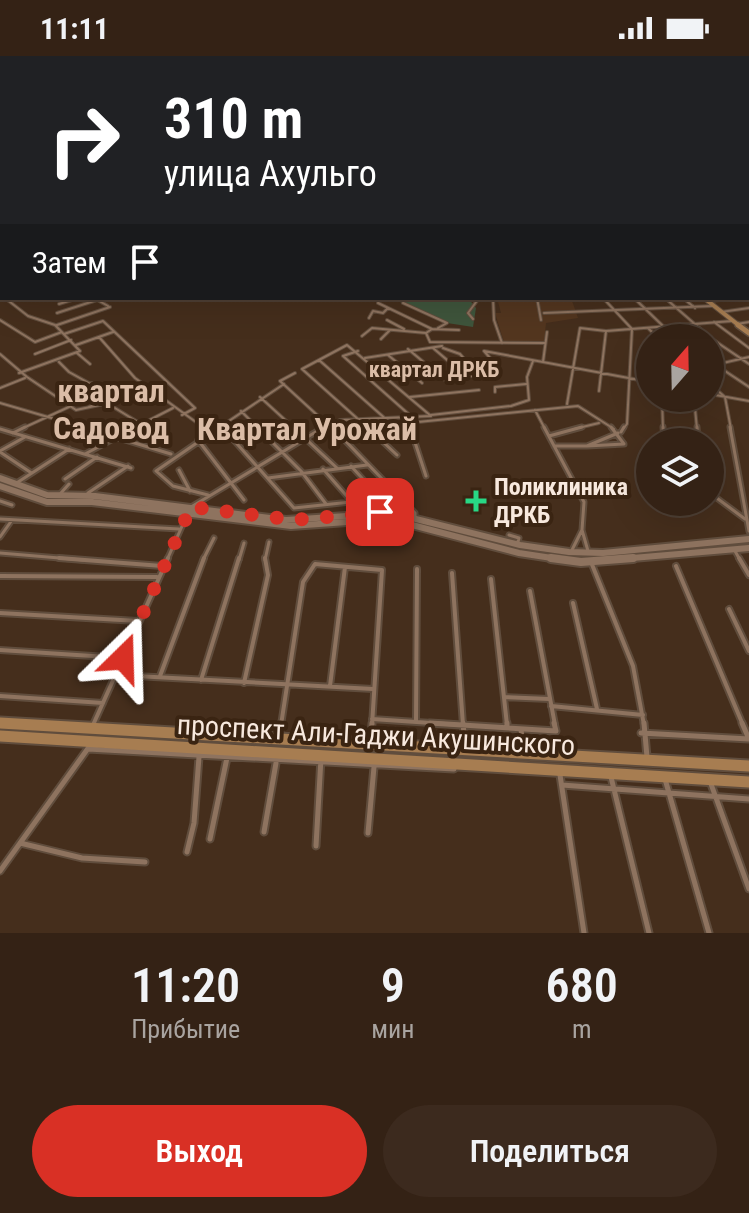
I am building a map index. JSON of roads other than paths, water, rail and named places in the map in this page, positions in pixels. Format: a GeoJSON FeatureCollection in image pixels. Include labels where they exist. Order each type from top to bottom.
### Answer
{"type":"FeatureCollection","features":[{"type":"Feature","properties":{"kind":"main road"},"geometry":{"type":"LineString","coordinates":[[710,302],[749,332]]}},
{"type":"Feature","properties":{"kind":"main road"},"geometry":{"type":"LineString","coordinates":[[0,478],[58,496],[86,496],[294,520],[388,512],[517,545],[590,557],[749,539]]}},
{"type":"Feature","properties":{"kind":"main road"},"geometry":{"type":"LineString","coordinates":[[0,486],[43,502],[92,502],[291,526],[389,519],[519,553],[590,557],[749,548]]}},
{"type":"Feature","properties":{"kind":"main road"},"geometry":{"type":"LineString","coordinates":[[187,515],[191,507]]}},
{"type":"Feature","properties":{"kind":"main road","name":"проспект Али-Гаджи Акушинского"},"geometry":{"type":"LineString","coordinates":[[0,723],[91,739],[227,755],[253,751],[321,760],[460,763],[749,782]]}},
{"type":"Feature","properties":{"kind":"main road","name":"проспект Али-Гаджи Акушинского"},"geometry":{"type":"LineString","coordinates":[[0,736],[91,739],[255,737],[749,766]]}},
{"type":"Feature","properties":{"kind":"main road"},"geometry":{"type":"LineString","coordinates":[[253,751],[259,741],[255,737]]}},
{"type":"Feature","properties":{"kind":"main road"},"geometry":{"type":"LineString","coordinates":[[460,763],[454,757],[462,749]]}},
{"type":"Feature","properties":{"kind":"street"},"geometry":{"type":"LineString","coordinates":[[6,300],[47,326],[110,307],[101,300]]}},
{"type":"Feature","properties":{"kind":"street"},"geometry":{"type":"LineString","coordinates":[[59,304],[72,300]]}},
{"type":"Feature","properties":{"kind":"street"},"geometry":{"type":"LineString","coordinates":[[57,313],[97,300]]}},
{"type":"Feature","properties":{"kind":"street"},"geometry":{"type":"LineString","coordinates":[[473,319],[468,313],[478,300]]}},
{"type":"Feature","properties":{"kind":"street"},"geometry":{"type":"LineString","coordinates":[[493,300],[494,320],[502,343]]}},
{"type":"Feature","properties":{"kind":"street"},"geometry":{"type":"LineString","coordinates":[[537,300],[541,320]]}},
{"type":"Feature","properties":{"kind":"street"},"geometry":{"type":"LineString","coordinates":[[587,446],[620,432],[627,424],[632,329],[605,300]]}},
{"type":"Feature","properties":{"kind":"street"},"geometry":{"type":"LineString","coordinates":[[636,300],[663,324]]}},
{"type":"Feature","properties":{"kind":"street"},"geometry":{"type":"LineString","coordinates":[[667,300],[693,324],[749,322]]}},
{"type":"Feature","properties":{"kind":"street"},"geometry":{"type":"LineString","coordinates":[[685,300],[695,308]]}},
{"type":"Feature","properties":{"kind":"street"},"geometry":{"type":"LineString","coordinates":[[544,313],[695,308],[710,302]]}},
{"type":"Feature","properties":{"kind":"street"},"geometry":{"type":"LineString","coordinates":[[378,303],[432,329],[459,330]]}},
{"type":"Feature","properties":{"kind":"street"},"geometry":{"type":"LineString","coordinates":[[403,303],[447,323],[438,326],[438,330]]}},
{"type":"Feature","properties":{"kind":"street"},"geometry":{"type":"LineString","coordinates":[[369,318],[373,311],[383,313],[388,308]]}},
{"type":"Feature","properties":{"kind":"street"},"geometry":{"type":"LineString","coordinates":[[722,312],[749,308]]}},
{"type":"Feature","properties":{"kind":"street"},"geometry":{"type":"LineString","coordinates":[[0,320],[35,342],[103,321],[195,408],[182,415]]}},
{"type":"Feature","properties":{"kind":"street"},"geometry":{"type":"LineString","coordinates":[[387,320],[408,331]]}},
{"type":"Feature","properties":{"kind":"street"},"geometry":{"type":"LineString","coordinates":[[714,322],[749,348]]}},
{"type":"Feature","properties":{"kind":"street"},"geometry":{"type":"LineString","coordinates":[[55,325],[90,364]]}},
{"type":"Feature","properties":{"kind":"street"},"geometry":{"type":"LineString","coordinates":[[362,336],[372,328],[426,333],[432,329]]}},
{"type":"Feature","properties":{"kind":"street"},"geometry":{"type":"LineString","coordinates":[[567,404],[580,328],[606,331],[636,329]]}},
{"type":"Feature","properties":{"kind":"street"},"geometry":{"type":"LineString","coordinates":[[381,339],[390,330]]}},
{"type":"Feature","properties":{"kind":"street"},"geometry":{"type":"LineString","coordinates":[[403,337],[408,331]]}},
{"type":"Feature","properties":{"kind":"street"},"geometry":{"type":"LineString","coordinates":[[599,391],[606,331]]}},
{"type":"Feature","properties":{"kind":"street"},"geometry":{"type":"LineString","coordinates":[[76,345],[113,332]]}},
{"type":"Feature","properties":{"kind":"street"},"geometry":{"type":"LineString","coordinates":[[543,362],[547,332]]}},
{"type":"Feature","properties":{"kind":"street"},"geometry":{"type":"LineString","coordinates":[[426,333],[430,342],[545,343]]}},
{"type":"Feature","properties":{"kind":"street"},"geometry":{"type":"LineString","coordinates":[[99,337],[135,378],[182,415],[200,425]]}},
{"type":"Feature","properties":{"kind":"street"},"geometry":{"type":"LineString","coordinates":[[35,354],[71,340]]}},
{"type":"Feature","properties":{"kind":"street"},"geometry":{"type":"LineString","coordinates":[[442,342],[443,348]]}},
{"type":"Feature","properties":{"kind":"street"},"geometry":{"type":"LineString","coordinates":[[397,455],[302,369],[347,345],[358,351],[431,415]]}},
{"type":"Feature","properties":{"kind":"street"},"geometry":{"type":"LineString","coordinates":[[724,347],[749,364]]}},
{"type":"Feature","properties":{"kind":"street"},"geometry":{"type":"LineString","coordinates":[[433,348],[466,376]]}},
{"type":"Feature","properties":{"kind":"street"},"geometry":{"type":"LineString","coordinates":[[365,358],[408,349],[443,348],[460,354],[478,375],[445,380],[408,349]]}},
{"type":"Feature","properties":{"kind":"street"},"geometry":{"type":"LineString","coordinates":[[358,351],[343,356],[413,418]]}},
{"type":"Feature","properties":{"kind":"street"},"geometry":{"type":"LineString","coordinates":[[497,366],[484,351],[636,380]]}},
{"type":"Feature","properties":{"kind":"street"},"geometry":{"type":"LineString","coordinates":[[19,373],[78,352]]}},
{"type":"Feature","properties":{"kind":"street"},"geometry":{"type":"LineString","coordinates":[[387,353],[422,383]]}},
{"type":"Feature","properties":{"kind":"street"},"geometry":{"type":"LineString","coordinates":[[0,354],[25,378],[43,386],[76,410],[95,405],[86,386],[92,383]]}},
{"type":"Feature","properties":{"kind":"street"},"geometry":{"type":"LineString","coordinates":[[724,362],[749,357]]}},
{"type":"Feature","properties":{"kind":"street"},"geometry":{"type":"LineString","coordinates":[[318,359],[388,421]]}},
{"type":"Feature","properties":{"kind":"street"},"geometry":{"type":"LineString","coordinates":[[191,507],[256,465],[328,425],[413,418],[529,400],[526,384],[533,360]]}},
{"type":"Feature","properties":{"kind":"street"},"geometry":{"type":"LineString","coordinates":[[58,361],[69,372],[105,392]]}},
{"type":"Feature","properties":{"kind":"street"},"geometry":{"type":"LineString","coordinates":[[724,372],[749,387]]}},
{"type":"Feature","properties":{"kind":"street"},"geometry":{"type":"LineString","coordinates":[[208,495],[171,486],[156,471],[295,373]]}},
{"type":"Feature","properties":{"kind":"street"},"geometry":{"type":"LineString","coordinates":[[0,388],[25,378]]}},
{"type":"Feature","properties":{"kind":"street"},"geometry":{"type":"LineString","coordinates":[[282,382],[328,425],[415,518]]}},
{"type":"Feature","properties":{"kind":"street"},"geometry":{"type":"LineString","coordinates":[[495,392],[495,387],[526,384]]}},
{"type":"Feature","properties":{"kind":"street"},"geometry":{"type":"LineString","coordinates":[[410,397],[479,390]]}},
{"type":"Feature","properties":{"kind":"street"},"geometry":{"type":"LineString","coordinates":[[260,397],[337,468]]}},
{"type":"Feature","properties":{"kind":"street"},"geometry":{"type":"LineString","coordinates":[[749,401],[725,397],[749,531]]}},
{"type":"Feature","properties":{"kind":"street"},"geometry":{"type":"LineString","coordinates":[[89,407],[100,410],[118,401]]}},
{"type":"Feature","properties":{"kind":"street"},"geometry":{"type":"LineString","coordinates":[[0,403],[171,454]]}},
{"type":"Feature","properties":{"kind":"street"},"geometry":{"type":"LineString","coordinates":[[110,405],[142,425]]}},
{"type":"Feature","properties":{"kind":"street"},"geometry":{"type":"LineString","coordinates":[[13,433],[71,406]]}},
{"type":"Feature","properties":{"kind":"street"},"geometry":{"type":"LineString","coordinates":[[426,476],[408,423],[578,406],[602,419],[601,423]]}},
{"type":"Feature","properties":{"kind":"street"},"geometry":{"type":"LineString","coordinates":[[85,454],[173,408]]}},
{"type":"Feature","properties":{"kind":"street"},"geometry":{"type":"LineString","coordinates":[[535,410],[584,502],[582,530],[612,607],[641,698],[641,733],[648,761]]}},
{"type":"Feature","properties":{"kind":"street"},"geometry":{"type":"LineString","coordinates":[[241,411],[301,471],[326,504]]}},
{"type":"Feature","properties":{"kind":"street"},"geometry":{"type":"LineString","coordinates":[[153,419],[162,425]]}},
{"type":"Feature","properties":{"kind":"street"},"geometry":{"type":"LineString","coordinates":[[549,436],[601,423],[620,432],[624,444],[554,446]]}},
{"type":"Feature","properties":{"kind":"street"},"geometry":{"type":"LineString","coordinates":[[220,425],[294,508],[398,497]]}},
{"type":"Feature","properties":{"kind":"street"},"geometry":{"type":"LineString","coordinates":[[0,429],[129,467],[86,496]]}},
{"type":"Feature","properties":{"kind":"street"},"geometry":{"type":"LineString","coordinates":[[26,437],[0,451],[31,472]]}},
{"type":"Feature","properties":{"kind":"street"},"geometry":{"type":"LineString","coordinates":[[198,440],[244,500]]}},
{"type":"Feature","properties":{"kind":"street"},"geometry":{"type":"LineString","coordinates":[[15,484],[69,449]]}},
{"type":"Feature","properties":{"kind":"street"},"geometry":{"type":"LineString","coordinates":[[65,479],[97,457]]}},
{"type":"Feature","properties":{"kind":"street"},"geometry":{"type":"LineString","coordinates":[[268,478],[301,471],[367,465]]}},
{"type":"Feature","properties":{"kind":"street"},"geometry":{"type":"LineString","coordinates":[[351,466],[381,499]]}},
{"type":"Feature","properties":{"kind":"street"},"geometry":{"type":"LineString","coordinates":[[323,469],[352,502]]}},
{"type":"Feature","properties":{"kind":"street"},"geometry":{"type":"LineString","coordinates":[[179,470],[190,491]]}},
{"type":"Feature","properties":{"kind":"street"},"geometry":{"type":"LineString","coordinates":[[58,496],[69,484]]}},
{"type":"Feature","properties":{"kind":"street"},"geometry":{"type":"LineString","coordinates":[[0,501],[12,505]]}},
{"type":"Feature","properties":{"kind":"street"},"geometry":{"type":"LineString","coordinates":[[724,503],[745,519]]}},
{"type":"Feature","properties":{"kind":"street"},"geometry":{"type":"LineString","coordinates":[[0,871],[91,739],[138,621],[187,515]]}},
{"type":"Feature","properties":{"kind":"street"},"geometry":{"type":"LineString","coordinates":[[0,519],[179,529]]}},
{"type":"Feature","properties":{"kind":"street"},"geometry":{"type":"LineString","coordinates":[[0,537],[12,520]]}},
{"type":"Feature","properties":{"kind":"street"},"geometry":{"type":"LineString","coordinates":[[569,552],[582,530]]}},
{"type":"Feature","properties":{"kind":"street"},"geometry":{"type":"LineString","coordinates":[[509,535],[519,538],[517,545]]}},
{"type":"Feature","properties":{"kind":"street"},"geometry":{"type":"LineString","coordinates":[[160,676],[194,579],[214,538]]}},
{"type":"Feature","properties":{"kind":"street"},"geometry":{"type":"LineString","coordinates":[[244,683],[268,575],[265,557],[269,542]]}},
{"type":"Feature","properties":{"kind":"street"},"geometry":{"type":"LineString","coordinates":[[201,680],[244,543]]}},
{"type":"Feature","properties":{"kind":"street"},"geometry":{"type":"LineString","coordinates":[[733,549],[749,575]]}},
{"type":"Feature","properties":{"kind":"street"},"geometry":{"type":"LineString","coordinates":[[0,553],[162,566]]}},
{"type":"Feature","properties":{"kind":"street"},"geometry":{"type":"LineString","coordinates":[[278,739],[303,582],[311,565],[345,566],[382,570],[370,744]]}},
{"type":"Feature","properties":{"kind":"street"},"geometry":{"type":"LineString","coordinates":[[330,686],[345,566]]}},
{"type":"Feature","properties":{"kind":"street"},"geometry":{"type":"LineString","coordinates":[[641,733],[749,739],[676,566]]}},
{"type":"Feature","properties":{"kind":"street"},"geometry":{"type":"LineString","coordinates":[[416,721],[417,569]]}},
{"type":"Feature","properties":{"kind":"street"},"geometry":{"type":"LineString","coordinates":[[452,573],[464,724],[462,749]]}},
{"type":"Feature","properties":{"kind":"street"},"geometry":{"type":"LineString","coordinates":[[0,576],[157,577]]}},
{"type":"Feature","properties":{"kind":"street"},"geometry":{"type":"LineString","coordinates":[[491,579],[507,726]]}},
{"type":"Feature","properties":{"kind":"street"},"geometry":{"type":"LineString","coordinates":[[372,719],[556,731],[530,591]]}},
{"type":"Feature","properties":{"kind":"street"},"geometry":{"type":"LineString","coordinates":[[573,603],[597,709]]}},
{"type":"Feature","properties":{"kind":"street"},"geometry":{"type":"LineString","coordinates":[[729,609],[749,651]]}},
{"type":"Feature","properties":{"kind":"street"},"geometry":{"type":"LineString","coordinates":[[0,613],[138,621]]}},
{"type":"Feature","properties":{"kind":"street"},"geometry":{"type":"LineString","coordinates":[[0,650],[123,658]]}},
{"type":"Feature","properties":{"kind":"street"},"geometry":{"type":"LineString","coordinates":[[117,675],[373,689]]}},
{"type":"Feature","properties":{"kind":"street"},"geometry":{"type":"LineString","coordinates":[[0,696],[103,703]]}},
{"type":"Feature","properties":{"kind":"street"},"geometry":{"type":"LineString","coordinates":[[504,697],[549,699]]}},
{"type":"Feature","properties":{"kind":"street"},"geometry":{"type":"LineString","coordinates":[[551,706],[643,715]]}},
{"type":"Feature","properties":{"kind":"street"},"geometry":{"type":"LineString","coordinates":[[521,728],[524,754]]}},
{"type":"Feature","properties":{"kind":"street"},"geometry":{"type":"LineString","coordinates":[[91,739],[199,757],[227,755],[276,763],[321,760],[316,846]]}},
{"type":"Feature","properties":{"kind":"street"},"geometry":{"type":"LineString","coordinates":[[210,839],[227,755]]}},
{"type":"Feature","properties":{"kind":"street"},"geometry":{"type":"LineString","coordinates":[[187,852],[194,823],[199,757]]}},
{"type":"Feature","properties":{"kind":"street"},"geometry":{"type":"LineString","coordinates":[[264,832],[276,763]]}},
{"type":"Feature","properties":{"kind":"street"},"geometry":{"type":"LineString","coordinates":[[368,833],[375,763]]}},
{"type":"Feature","properties":{"kind":"street"},"geometry":{"type":"LineString","coordinates":[[559,769],[584,933]]}},
{"type":"Feature","properties":{"kind":"street"},"geometry":{"type":"LineString","coordinates":[[609,773],[649,933]]}},
{"type":"Feature","properties":{"kind":"street"},"geometry":{"type":"LineString","coordinates":[[664,776],[709,933]]}},
{"type":"Feature","properties":{"kind":"street"},"geometry":{"type":"LineString","coordinates":[[710,779],[749,889]]}},
{"type":"Feature","properties":{"kind":"street"},"geometry":{"type":"LineString","coordinates":[[562,785],[749,799]]}},
{"type":"Feature","properties":{"kind":"street"},"geometry":{"type":"LineString","coordinates":[[20,843],[57,855],[99,862],[145,862]]}},
{"type":"Feature","properties":{"kind":"waterway"},"geometry":{"type":"LineString","coordinates":[[75,499],[98,500]]}},
{"type":"Feature","properties":{"kind":"waterway"},"geometry":{"type":"LineString","coordinates":[[440,528],[526,551],[587,558]]}},
{"type":"Feature","properties":{"kind":"waterway"},"geometry":{"type":"LineString","coordinates":[[632,555],[749,543]]}},
{"type":"Feature","properties":{"kind":"place","name":"Поликлиника ДРКБ"},"geometry":{"type":"Point","coordinates":[476,501]}},
{"type":"Feature","properties":{"kind":"district","name":"квартал ДРКБ"},"geometry":{"type":"Point","coordinates":[434,369]}},
{"type":"Feature","properties":{"kind":"district","name":"квартал Садовод"},"geometry":{"type":"Point","coordinates":[111,410]}},
{"type":"Feature","properties":{"kind":"district","name":"Квартал Урожай"},"geometry":{"type":"Point","coordinates":[307,429]}}]}
